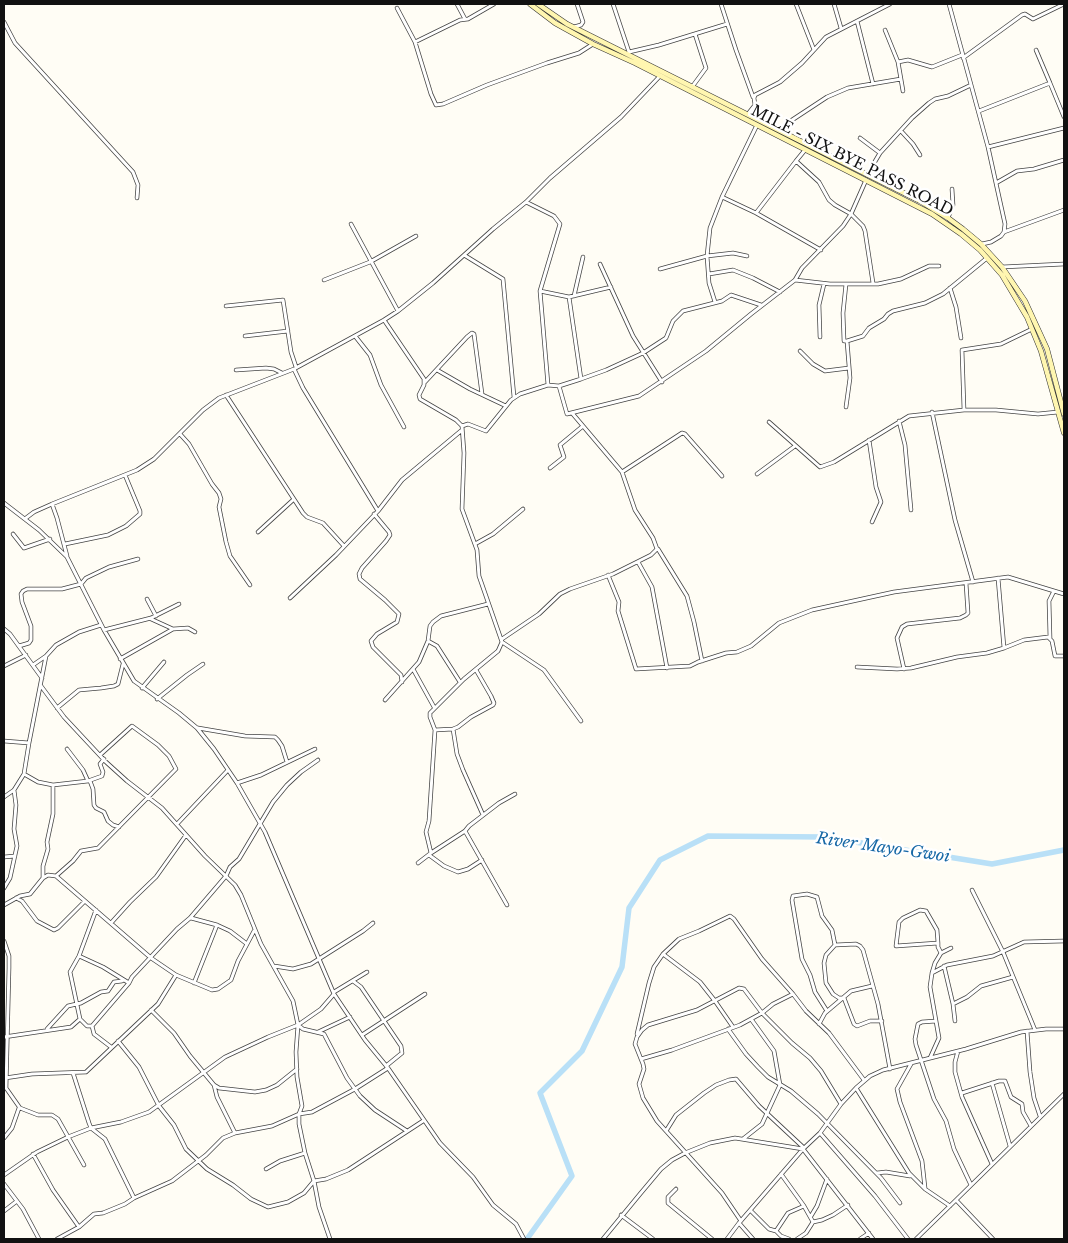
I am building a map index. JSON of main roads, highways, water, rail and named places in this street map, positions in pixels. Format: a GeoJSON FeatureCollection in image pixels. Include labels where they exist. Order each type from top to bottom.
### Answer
{"type":"FeatureCollection","features":[{"type":"Feature","properties":{"kind":"waterway","name":"River Mayo-Gwoi"},"geometry":{"type":"LineString","coordinates":[[527,1239],[572,1176],[540,1093],[582,1051],[622,967],[629,908],[660,860],[708,836],[824,837],[992,864],[1064,850]]}}]}
